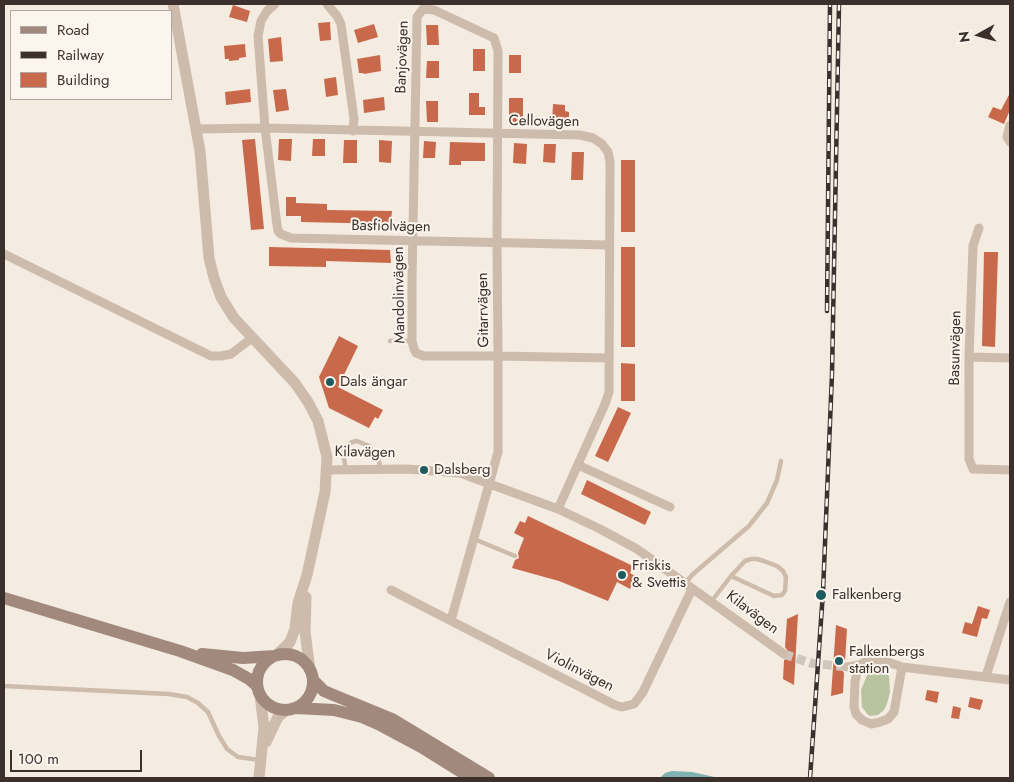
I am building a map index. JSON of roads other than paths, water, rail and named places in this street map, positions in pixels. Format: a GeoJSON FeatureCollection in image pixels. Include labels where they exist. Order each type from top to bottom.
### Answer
{"type":"FeatureCollection","features":[{"type":"Feature","properties":{"kind":"main road"},"geometry":{"type":"LineString","coordinates":[[4,598],[180,651],[233,670],[249,679],[271,707],[334,710],[362,717],[421,746],[471,778]]}},
{"type":"Feature","properties":{"kind":"main road"},"geometry":{"type":"LineString","coordinates":[[180,651],[243,658],[288,654],[297,657],[305,662],[324,691],[392,718],[489,778]]}},
{"type":"Feature","properties":{"kind":"main road"},"geometry":{"type":"LineString","coordinates":[[258,691],[258,674],[261,666],[276,655]]}},
{"type":"Feature","properties":{"kind":"main road"},"geometry":{"type":"LineString","coordinates":[[292,709],[304,703],[309,696],[312,688],[312,675]]}},
{"type":"Feature","properties":{"kind":"street","name":"Kilavägen"},"geometry":{"type":"LineString","coordinates":[[173,4],[204,181],[209,258],[214,278],[230,312],[295,383],[308,402],[318,421],[323,438],[327,470],[380,469],[460,473],[558,509],[637,549],[784,654]]}},
{"type":"Feature","properties":{"kind":"street"},"geometry":{"type":"LineString","coordinates":[[266,128],[258,36],[261,21],[267,11],[275,4]]}},
{"type":"Feature","properties":{"kind":"street"},"geometry":{"type":"LineString","coordinates":[[327,4],[341,24],[354,131]]}},
{"type":"Feature","properties":{"kind":"street","name":"Banjovägen"},"geometry":{"type":"LineString","coordinates":[[415,132],[417,17],[423,10],[428,9],[494,38],[498,51],[498,134]]}},
{"type":"Feature","properties":{"kind":"street"},"geometry":{"type":"LineString","coordinates":[[1010,125],[1007,137],[1010,142]]}},
{"type":"Feature","properties":{"kind":"street","name":"Cellovägen"},"geometry":{"type":"LineString","coordinates":[[196,129],[266,128],[580,135],[593,138],[602,144],[608,152],[610,162],[608,245],[609,392],[558,509]]}},
{"type":"Feature","properties":{"kind":"street","name":"Basfiolvägen"},"geometry":{"type":"LineString","coordinates":[[266,128],[278,231],[291,238],[608,245]]}},
{"type":"Feature","properties":{"kind":"street","name":"Mandolinvägen"},"geometry":{"type":"LineString","coordinates":[[415,132],[412,341],[416,353],[424,356],[610,358]]}},
{"type":"Feature","properties":{"kind":"street","name":"Gitarrvägen"},"geometry":{"type":"LineString","coordinates":[[490,484],[498,452],[498,134]]}},
{"type":"Feature","properties":{"kind":"street","name":"Basunvägen"},"geometry":{"type":"LineString","coordinates":[[979,228],[972,246],[969,459],[973,469],[1010,470]]}},
{"type":"Feature","properties":{"kind":"street"},"geometry":{"type":"LineString","coordinates":[[4,254],[211,356],[231,354],[252,338]]}},
{"type":"Feature","properties":{"kind":"street"},"geometry":{"type":"LineString","coordinates":[[969,357],[1010,358]]}},
{"type":"Feature","properties":{"kind":"street"},"geometry":{"type":"LineString","coordinates":[[578,465],[670,507]]}},
{"type":"Feature","properties":{"kind":"street"},"geometry":{"type":"LineString","coordinates":[[276,655],[290,642],[295,629],[298,603],[307,575],[325,492],[327,470]]}},
{"type":"Feature","properties":{"kind":"street"},"geometry":{"type":"LineString","coordinates":[[451,620],[490,484]]}},
{"type":"Feature","properties":{"kind":"street"},"geometry":{"type":"LineString","coordinates":[[307,575],[305,621],[312,675]]}},
{"type":"Feature","properties":{"kind":"street","name":"Violinvägen"},"geometry":{"type":"LineString","coordinates":[[391,590],[615,705],[627,707],[638,701],[643,692],[689,586]]}},
{"type":"Feature","properties":{"kind":"street"},"geometry":{"type":"LineString","coordinates":[[986,676],[1010,602]]}},
{"type":"Feature","properties":{"kind":"street"},"geometry":{"type":"LineString","coordinates":[[847,667],[859,665],[867,661],[882,660],[902,667],[1010,680]]}},
{"type":"Feature","properties":{"kind":"street"},"geometry":{"type":"LineString","coordinates":[[859,665],[855,682],[854,707],[856,714],[870,724],[888,718],[894,712],[902,667]]}},
{"type":"Feature","properties":{"kind":"street"},"geometry":{"type":"LineString","coordinates":[[258,691],[264,727],[260,778]]}},
{"type":"Feature","properties":{"kind":"street"},"geometry":{"type":"LineString","coordinates":[[263,748],[278,717],[292,709]]}},
{"type":"Feature","properties":{"kind":"lane"},"geometry":{"type":"LineString","coordinates":[[390,341],[412,341]]}},
{"type":"Feature","properties":{"kind":"lane"},"geometry":{"type":"LineString","coordinates":[[346,469],[344,449],[352,442],[357,441],[369,446],[379,461],[380,469]]}},
{"type":"Feature","properties":{"kind":"lane"},"geometry":{"type":"LineString","coordinates":[[689,586],[692,575],[749,526],[767,503],[777,480],[781,460]]}},
{"type":"Feature","properties":{"kind":"lane"},"geometry":{"type":"LineString","coordinates":[[474,539],[514,556]]}},
{"type":"Feature","properties":{"kind":"lane"},"geometry":{"type":"LineString","coordinates":[[711,602],[731,576],[745,561],[757,558],[777,566],[783,571],[786,576],[785,591],[782,595],[774,596],[731,576]]}},
{"type":"Feature","properties":{"kind":"lane"},"geometry":{"type":"LineString","coordinates":[[4,686],[169,694],[186,697],[198,703],[208,712],[227,749],[238,757],[261,760]]}},
{"type":"Feature","properties":{"kind":"water"},"geometry":{"type":"Polygon","coordinates":[[[672,771],[692,772],[719,778],[660,778],[665,773],[672,771]]]}},
{"type":"Feature","properties":{"kind":"tunnel"},"geometry":{"type":"LineString","coordinates":[[784,654],[810,663],[847,667]]}},
{"type":"Feature","properties":{"kind":"railway"},"geometry":{"type":"LineString","coordinates":[[827,311],[830,4]]}},
{"type":"Feature","properties":{"kind":"railway"},"geometry":{"type":"LineString","coordinates":[[810,778],[823,592],[832,374],[839,4]]}},
{"type":"Feature","properties":{"kind":"place","name":"Dals ängar"},"geometry":{"type":"Point","coordinates":[330,382]}},
{"type":"Feature","properties":{"kind":"place","name":"Dalsberg"},"geometry":{"type":"Point","coordinates":[424,470]}},
{"type":"Feature","properties":{"kind":"place","name":"Friskis & Svettis"},"geometry":{"type":"Point","coordinates":[622,575]}},
{"type":"Feature","properties":{"kind":"place","name":"Falkenberg"},"geometry":{"type":"Point","coordinates":[821,595]}},
{"type":"Feature","properties":{"kind":"place","name":"Falkenbergs station"},"geometry":{"type":"Point","coordinates":[839,661]}}]}
